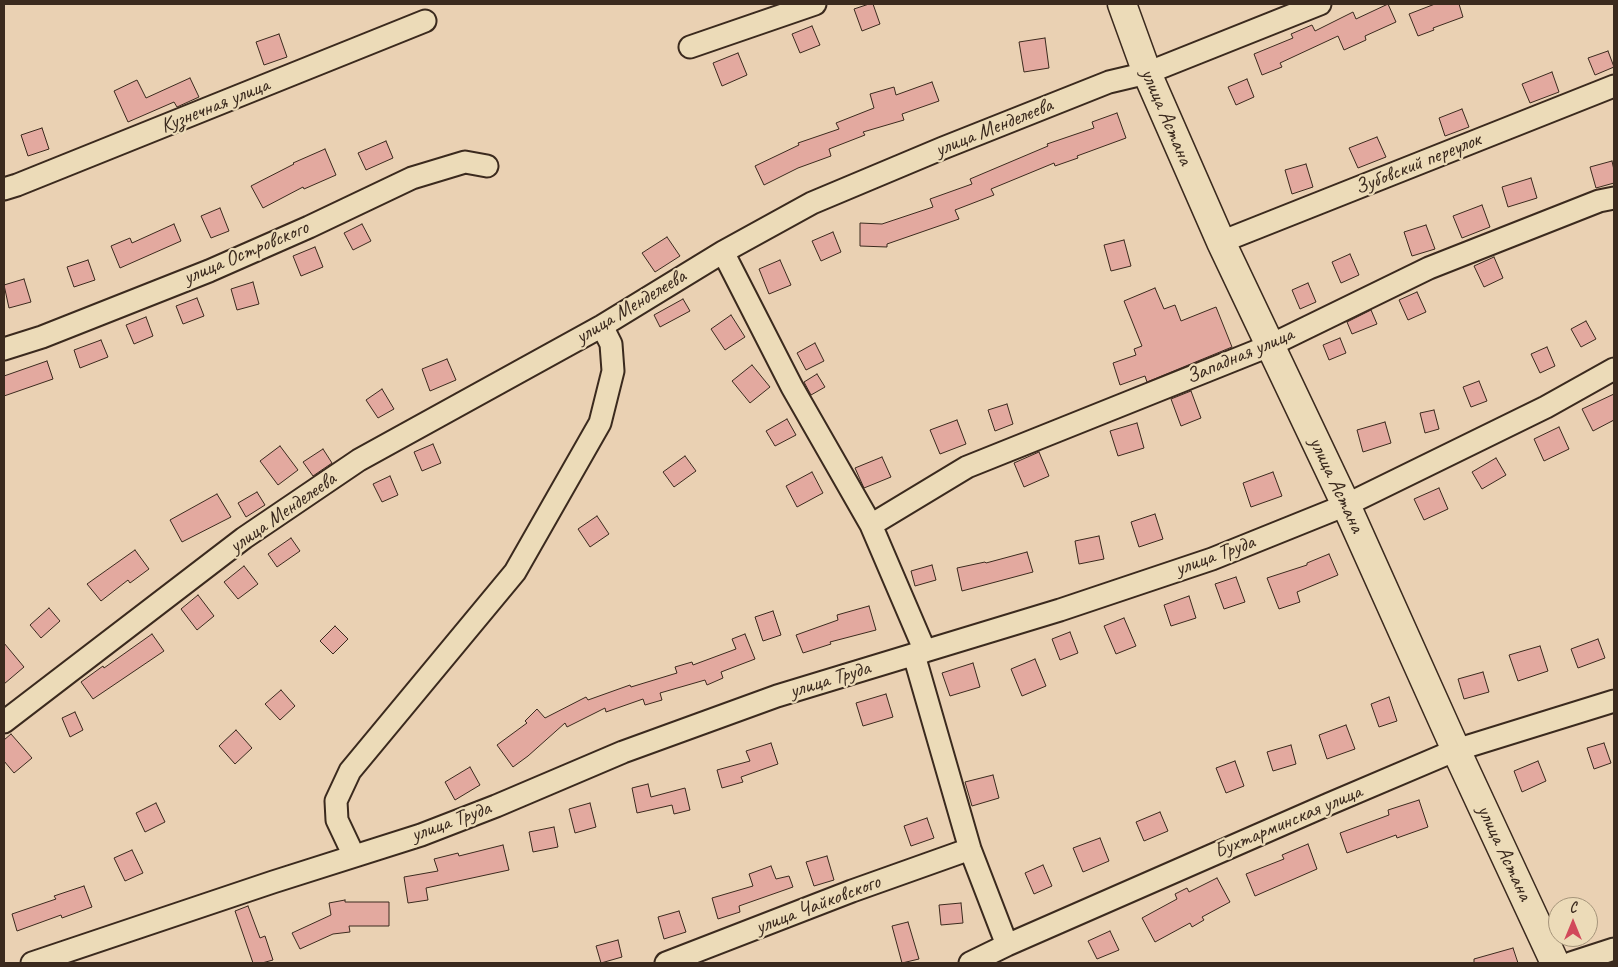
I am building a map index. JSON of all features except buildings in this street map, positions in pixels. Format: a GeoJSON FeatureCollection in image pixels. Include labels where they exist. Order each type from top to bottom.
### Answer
{"type":"FeatureCollection","features":[{"type":"Feature","properties":{"kind":"street"},"geometry":{"type":"LineString","coordinates":[[690,47],[816,4]]}},
{"type":"Feature","properties":{"kind":"street","name":"улица Астана"},"geometry":{"type":"LineString","coordinates":[[1122,4],[1147,72],[1221,242],[1346,505],[1456,750],[1555,963]]}},
{"type":"Feature","properties":{"kind":"street","name":"улица Менделеева"},"geometry":{"type":"LineString","coordinates":[[4,722],[244,538],[359,460],[602,326],[723,252],[812,203],[943,148],[1109,82],[1147,72],[1320,4]]}},
{"type":"Feature","properties":{"kind":"street","name":"Кузнечная улица"},"geometry":{"type":"LineString","coordinates":[[4,189],[425,21]]}},
{"type":"Feature","properties":{"kind":"street","name":"Зубовский переулок"},"geometry":{"type":"LineString","coordinates":[[1221,242],[1614,86]]}},
{"type":"Feature","properties":{"kind":"street","name":"улица Островского"},"geometry":{"type":"LineString","coordinates":[[4,350],[42,337],[209,271],[412,178],[465,162],[487,166]]}},
{"type":"Feature","properties":{"kind":"street","name":"Западная улица"},"geometry":{"type":"LineString","coordinates":[[871,525],[967,467],[1269,346],[1429,268],[1599,201],[1614,198]]}},
{"type":"Feature","properties":{"kind":"street"},"geometry":{"type":"LineString","coordinates":[[723,252],[792,387],[871,525],[919,653],[970,849],[1007,945]]}},
{"type":"Feature","properties":{"kind":"street"},"geometry":{"type":"LineString","coordinates":[[354,856],[337,820],[336,800],[350,771],[515,572],[600,423],[613,371],[610,344],[602,326]]}},
{"type":"Feature","properties":{"kind":"street","name":"улица Труда"},"geometry":{"type":"LineString","coordinates":[[32,963],[421,834],[496,806],[623,752],[777,696],[1060,610],[1212,559],[1346,505],[1546,407],[1614,369]]}},
{"type":"Feature","properties":{"kind":"street","name":"Бухтарминская улица"},"geometry":{"type":"LineString","coordinates":[[970,963],[1007,945],[1456,750],[1614,701]]}},
{"type":"Feature","properties":{"kind":"street","name":"улица Чайковского"},"geometry":{"type":"LineString","coordinates":[[666,963],[843,895],[970,849]]}},
{"type":"Feature","properties":{"kind":"street"},"geometry":{"type":"LineString","coordinates":[[1571,963],[1614,949]]}}]}
